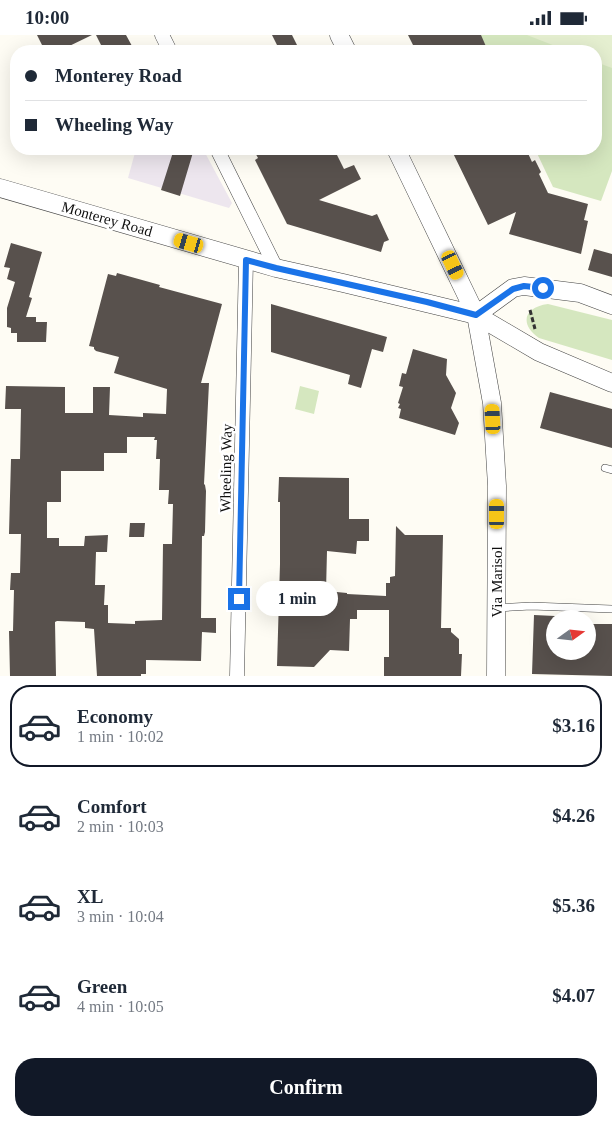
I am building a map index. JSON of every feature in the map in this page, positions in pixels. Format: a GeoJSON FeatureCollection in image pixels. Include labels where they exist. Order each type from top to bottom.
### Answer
{"type":"FeatureCollection","features":[{"type":"Feature","properties":{"kind":"street"},"geometry":{"type":"LineString","coordinates":[[220,155],[276,268]]}},
{"type":"Feature","properties":{"kind":"street","name":"Via Marisol"},"geometry":{"type":"LineString","coordinates":[[399,155],[476,315],[492,403],[497,486],[496,676]]}},
{"type":"Feature","properties":{"kind":"street","name":"Monterey Road"},"geometry":{"type":"LineString","coordinates":[[0,188],[246,260],[476,315],[539,353],[612,383]]}},
{"type":"Feature","properties":{"kind":"street","name":"Wheeling Way"},"geometry":{"type":"LineString","coordinates":[[237,676],[246,260]]}},
{"type":"Feature","properties":{"kind":"street"},"geometry":{"type":"LineString","coordinates":[[476,315],[513,289],[524,286],[580,293],[612,305]]}},
{"type":"Feature","properties":{"kind":"lane"},"geometry":{"type":"LineString","coordinates":[[497,608],[531,606],[612,609]]}},
{"type":"Feature","properties":{"kind":"path"},"geometry":{"type":"LineString","coordinates":[[530,311],[536,337]]}},
{"type":"Feature","properties":{"kind":"shaded area"},"geometry":{"type":"Polygon","coordinates":[[[134,155],[206,155],[232,203],[229,208],[128,178],[134,155]]]}},
{"type":"Feature","properties":{"kind":"green space"},"geometry":{"type":"Polygon","coordinates":[[[480,35],[612,35],[612,171],[601,201],[553,187],[538,155],[602,155],[602,45],[485,45],[480,35]]]}},
{"type":"Feature","properties":{"kind":"green space"},"geometry":{"type":"Polygon","coordinates":[[[527,35],[612,35],[612,68],[602,64],[602,45],[553,45],[527,35]]]}},
{"type":"Feature","properties":{"kind":"green space"},"geometry":{"type":"Polygon","coordinates":[[[548,304],[612,320],[612,360],[539,338],[533,333],[527,322],[529,312],[548,304]]]}},
{"type":"Feature","properties":{"kind":"green space"},"geometry":{"type":"Polygon","coordinates":[[[300,386],[319,391],[314,414],[295,409],[300,386]]]}},
{"type":"Feature","properties":{"kind":"building"},"geometry":{"type":"Polygon","coordinates":[[[37,35],[92,35],[71,45],[42,45],[37,35]]]}},
{"type":"Feature","properties":{"kind":"building"},"geometry":{"type":"Polygon","coordinates":[[[96,35],[126,35],[131,45],[101,45],[96,35]]]}},
{"type":"Feature","properties":{"kind":"building"},"geometry":{"type":"Polygon","coordinates":[[[272,35],[292,35],[297,45],[277,45],[272,35]]]}},
{"type":"Feature","properties":{"kind":"building"},"geometry":{"type":"Polygon","coordinates":[[[408,35],[481,35],[485,45],[413,45],[408,35]]]}},
{"type":"Feature","properties":{"kind":"building"},"geometry":{"type":"Polygon","coordinates":[[[172,155],[192,155],[180,196],[161,190],[172,155]]]}},
{"type":"Feature","properties":{"kind":"building"},"geometry":{"type":"Polygon","coordinates":[[[256,155],[337,155],[344,169],[354,165],[361,179],[319,200],[372,216],[377,214],[389,240],[384,242],[381,252],[287,224],[255,160],[258,158],[256,155]]]}},
{"type":"Feature","properties":{"kind":"building"},"geometry":{"type":"Polygon","coordinates":[[[454,155],[529,155],[532,162],[535,160],[548,193],[588,204],[584,220],[588,221],[581,254],[509,234],[516,212],[488,225],[454,155]]]}},
{"type":"Feature","properties":{"kind":"building"},"geometry":{"type":"Polygon","coordinates":[[[11,243],[42,252],[29,297],[32,298],[26,317],[36,317],[36,322],[47,322],[46,342],[17,342],[17,333],[11,333],[11,328],[7,327],[7,308],[15,282],[7,279],[10,268],[4,267],[11,243]]]}},
{"type":"Feature","properties":{"kind":"building"},"geometry":{"type":"Polygon","coordinates":[[[594,249],[612,254],[612,277],[588,270],[594,249]]]}},
{"type":"Feature","properties":{"kind":"building"},"geometry":{"type":"Polygon","coordinates":[[[117,273],[160,285],[159,287],[222,304],[201,383],[209,383],[204,484],[206,491],[205,532],[204,536],[202,536],[201,618],[216,618],[216,633],[202,632],[201,661],[146,660],[146,674],[141,674],[141,676],[97,676],[94,629],[85,628],[85,622],[57,621],[55,622],[56,676],[10,676],[9,631],[13,631],[14,590],[10,590],[11,573],[20,573],[21,534],[9,534],[11,459],[20,459],[21,409],[5,409],[6,386],[65,387],[65,413],[93,413],[93,387],[110,387],[109,415],[143,417],[143,413],[166,414],[167,389],[114,373],[119,357],[96,351],[94,347],[89,346],[108,274],[116,276],[117,273]],[[127,437],[127,453],[104,453],[104,471],[61,471],[61,502],[47,502],[47,538],[59,538],[59,546],[84,546],[85,536],[108,535],[107,552],[96,552],[95,585],[105,585],[104,605],[108,605],[108,623],[135,624],[135,621],[162,620],[163,544],[172,544],[173,504],[168,504],[169,490],[159,490],[160,459],[156,459],[157,440],[154,440],[155,437],[127,437]]]}},
{"type":"Feature","properties":{"kind":"building"},"geometry":{"type":"Polygon","coordinates":[[[271,304],[387,337],[383,352],[372,349],[361,388],[348,384],[350,375],[271,352],[271,304]]]}},
{"type":"Feature","properties":{"kind":"building"},"geometry":{"type":"Polygon","coordinates":[[[413,349],[447,359],[446,375],[456,393],[451,408],[459,423],[455,435],[399,418],[401,409],[398,408],[400,404],[398,403],[403,387],[399,386],[402,373],[406,374],[413,349]]]}},
{"type":"Feature","properties":{"kind":"building"},"geometry":{"type":"Polygon","coordinates":[[[550,392],[612,409],[612,448],[540,428],[550,392]]]}},
{"type":"Feature","properties":{"kind":"building"},"geometry":{"type":"Polygon","coordinates":[[[279,477],[349,478],[349,519],[369,519],[369,541],[357,541],[356,554],[327,551],[326,591],[386,596],[386,583],[390,583],[390,577],[395,576],[396,526],[405,535],[443,535],[441,628],[451,628],[451,632],[459,639],[459,654],[462,654],[461,676],[384,676],[384,657],[389,657],[389,610],[357,610],[357,619],[350,619],[349,651],[330,650],[314,667],[277,666],[280,564],[279,477]]]}},
{"type":"Feature","properties":{"kind":"building"},"geometry":{"type":"Polygon","coordinates":[[[130,523],[145,523],[144,537],[129,537],[130,523]]]}},
{"type":"Feature","properties":{"kind":"building"},"geometry":{"type":"Polygon","coordinates":[[[534,615],[546,616],[546,660],[596,660],[596,624],[612,624],[612,676],[532,674],[534,615]]]}},
{"type":"Feature","properties":{"kind":"route"},"geometry":{"type":"LineString","coordinates":[[239,599],[246,260],[476,315],[513,289],[524,286],[543,288]]}}]}
